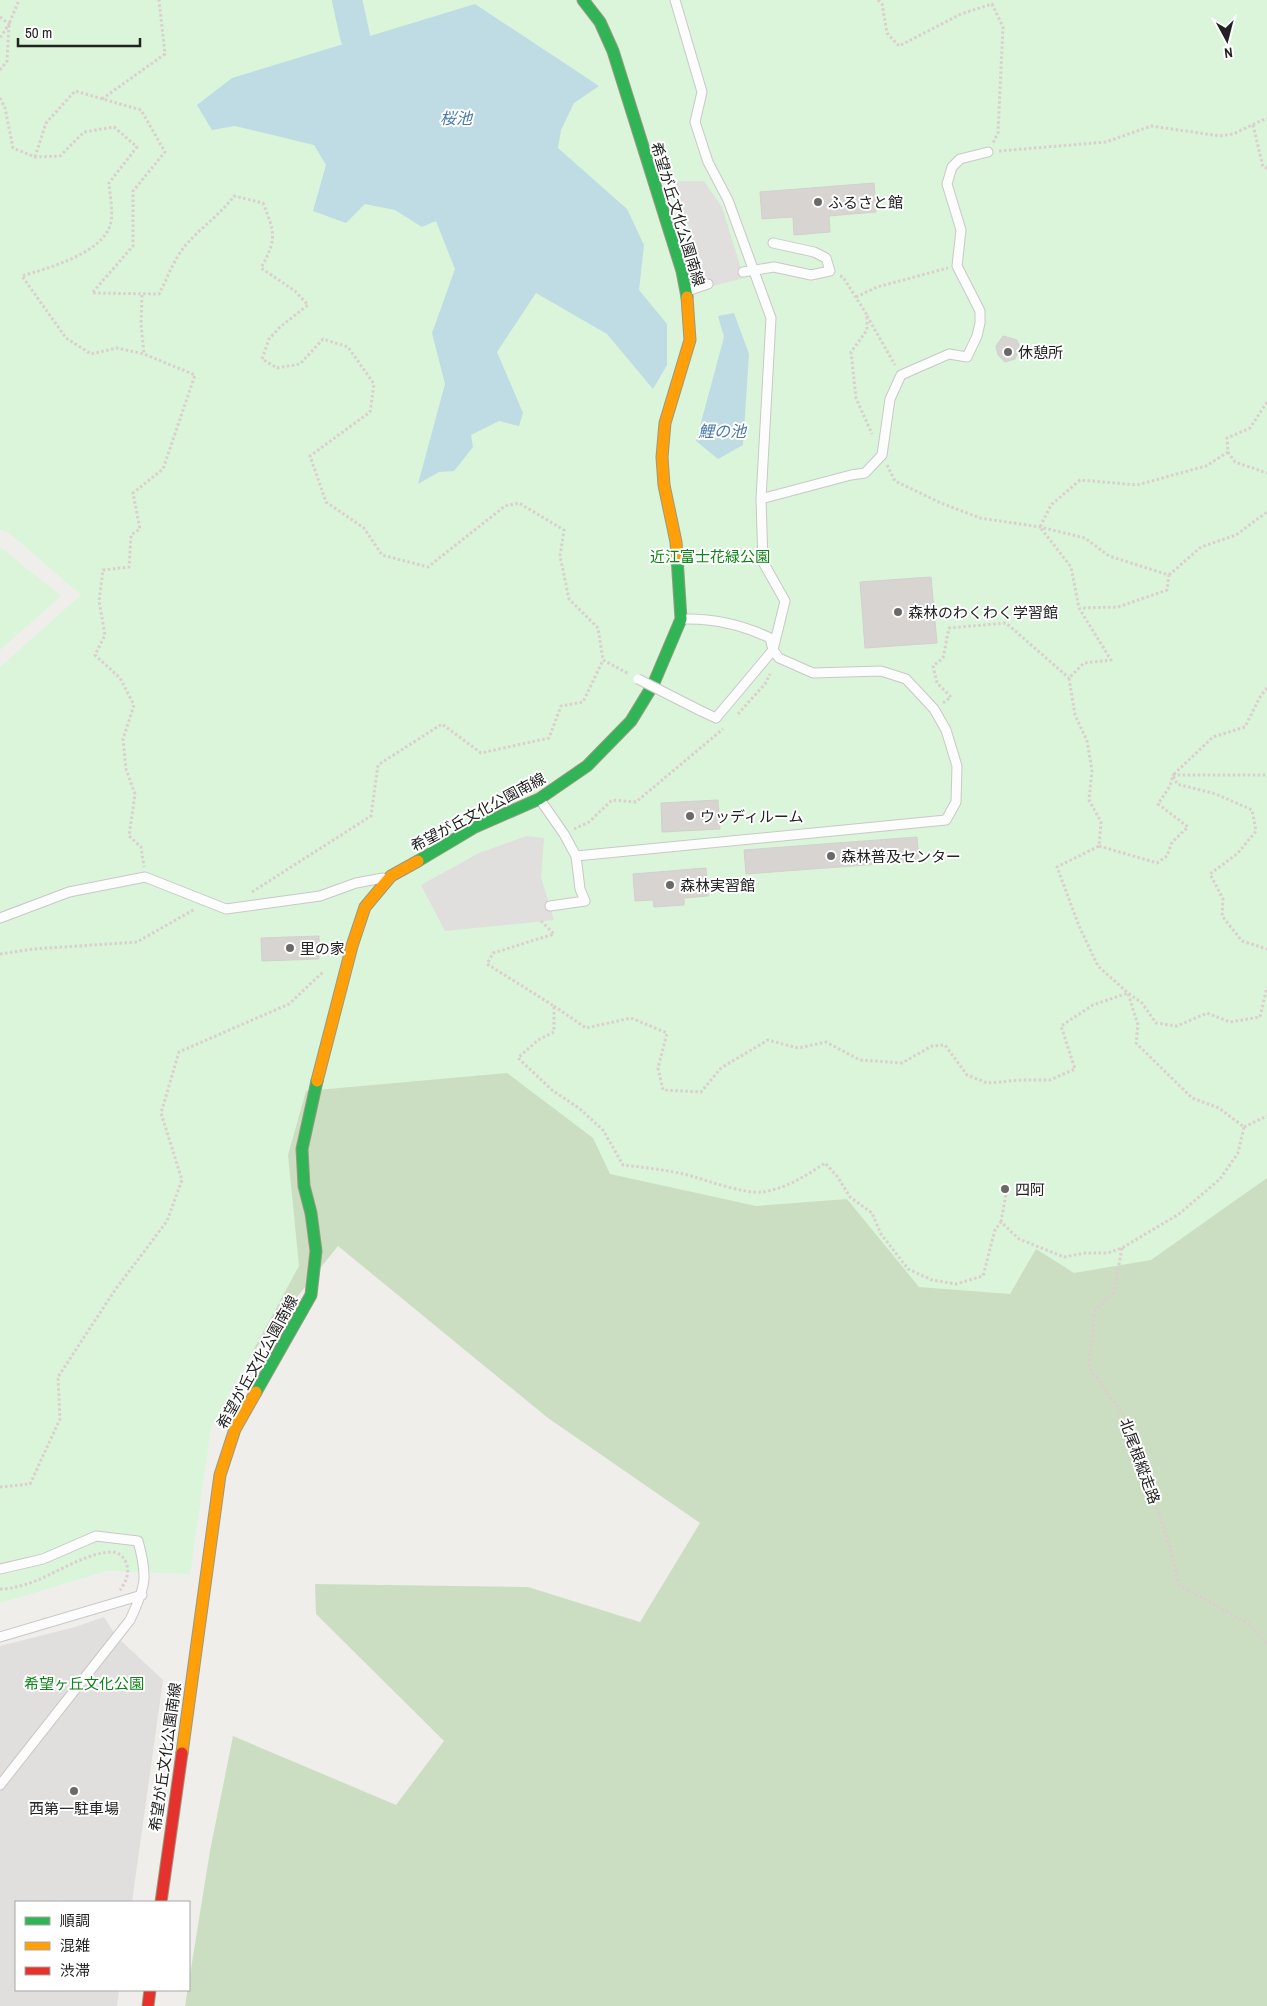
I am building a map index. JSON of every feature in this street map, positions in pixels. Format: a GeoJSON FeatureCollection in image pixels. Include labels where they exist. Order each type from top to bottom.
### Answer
{"type":"FeatureCollection","features":[{"type":"Feature","properties":{"kind":"main road","name":"希望が丘文化公園南線"},"geometry":{"type":"LineString","coordinates":[[162,1901],[220,1475],[235,1429],[311,1295],[316,1251],[311,1213],[304,1186],[302,1149],[352,946],[365,907],[391,876],[475,828],[539,798],[587,766],[631,721],[653,685],[681,620],[676,542],[664,485],[662,457],[665,423],[690,340],[687,292],[612,51],[600,22],[584,0]]}},
{"type":"Feature","properties":{"kind":"main road"},"geometry":{"type":"LineString","coordinates":[[148,2006],[150,1991]]}},
{"type":"Feature","properties":{"kind":"lane"},"geometry":{"type":"LineString","coordinates":[[638,679],[716,718],[776,654],[785,601],[763,562],[761,498],[771,318],[728,200],[708,162],[695,122],[702,92],[675,0]]}},
{"type":"Feature","properties":{"kind":"lane"},"geometry":{"type":"LineString","coordinates":[[761,498],[866,472],[882,455],[890,399],[901,375],[949,354],[967,357],[972,350],[980,323],[980,311],[956,266],[961,230],[947,184],[952,167],[960,159],[988,152]]}},
{"type":"Feature","properties":{"kind":"lane"},"geometry":{"type":"LineString","coordinates":[[743,272],[774,267],[811,276],[830,271],[826,258],[814,252],[773,243]]}},
{"type":"Feature","properties":{"kind":"lane"},"geometry":{"type":"LineString","coordinates":[[687,292],[708,284]]}},
{"type":"Feature","properties":{"kind":"lane"},"geometry":{"type":"LineString","coordinates":[[576,856],[946,820],[956,802],[957,766],[946,730],[934,709],[906,679],[881,671],[813,673],[776,654],[770,638],[734,623],[699,619],[681,620]]}},
{"type":"Feature","properties":{"kind":"lane"},"geometry":{"type":"LineString","coordinates":[[539,798],[564,834],[576,856],[580,889],[585,901],[550,906]]}},
{"type":"Feature","properties":{"kind":"lane"},"geometry":{"type":"LineString","coordinates":[[0,918],[68,892],[145,877],[226,909],[320,896],[356,883],[391,876]]}},
{"type":"Feature","properties":{"kind":"lane"},"geometry":{"type":"LineString","coordinates":[[0,1569],[43,1559],[96,1536],[138,1541],[146,1567],[142,1595],[130,1620],[0,1785]]}},
{"type":"Feature","properties":{"kind":"lane"},"geometry":{"type":"LineString","coordinates":[[0,1637],[142,1595]]}},
{"type":"Feature","properties":{"kind":"path"},"geometry":{"type":"LineString","coordinates":[[0,38],[9,24],[19,0]]}},
{"type":"Feature","properties":{"kind":"path"},"geometry":{"type":"LineString","coordinates":[[102,99],[165,54],[159,0]]}},
{"type":"Feature","properties":{"kind":"path"},"geometry":{"type":"LineString","coordinates":[[878,0],[882,4],[887,33],[899,46],[961,14],[992,4],[1003,27],[998,133],[988,152]]}},
{"type":"Feature","properties":{"kind":"path"},"geometry":{"type":"LineString","coordinates":[[0,17],[9,24]]}},
{"type":"Feature","properties":{"kind":"path"},"geometry":{"type":"LineString","coordinates":[[0,70],[7,61],[9,24]]}},
{"type":"Feature","properties":{"kind":"path"},"geometry":{"type":"LineString","coordinates":[[35,157],[46,123],[75,91],[141,110],[165,152],[133,191],[133,246],[92,292],[142,295],[159,294],[183,248],[234,196],[263,203],[272,226],[272,247],[261,268],[295,291],[308,305],[280,327],[269,339],[262,359],[277,368],[300,364],[324,339],[348,347],[374,384],[370,412],[310,456],[326,502],[364,528],[382,556],[428,567],[505,506],[519,503],[564,530],[560,556],[569,599],[598,628],[603,660],[583,702],[562,706],[549,738],[482,753],[442,724],[378,766],[371,816],[250,893]]}},
{"type":"Feature","properties":{"kind":"path"},"geometry":{"type":"LineString","coordinates":[[0,98],[6,108],[13,148],[35,157],[60,156],[84,132],[114,127],[137,147],[109,183],[111,222],[100,242],[58,265],[22,276],[66,338],[91,354],[117,348],[144,354],[195,376],[163,469],[132,493],[140,529],[131,535],[130,567],[103,570],[99,601],[105,635],[95,655],[120,678],[134,705],[123,739],[126,769],[135,794],[129,836],[141,847],[145,877]]}},
{"type":"Feature","properties":{"kind":"path"},"geometry":{"type":"LineString","coordinates":[[988,152],[1106,142],[1151,126],[1220,136],[1233,134],[1267,118]]}},
{"type":"Feature","properties":{"kind":"path"},"geometry":{"type":"LineString","coordinates":[[1253,125],[1263,167],[1267,168]]}},
{"type":"Feature","properties":{"kind":"path"},"geometry":{"type":"LineString","coordinates":[[856,297],[877,286],[956,266]]}},
{"type":"Feature","properties":{"kind":"path"},"geometry":{"type":"LineString","coordinates":[[830,271],[843,277],[901,375]]}},
{"type":"Feature","properties":{"kind":"path"},"geometry":{"type":"LineString","coordinates":[[142,295],[141,324],[144,354]]}},
{"type":"Feature","properties":{"kind":"path"},"geometry":{"type":"LineString","coordinates":[[867,315],[867,330],[851,352],[856,398],[896,481],[941,503],[980,518],[1040,527],[1085,538],[1109,556],[1169,575]]}},
{"type":"Feature","properties":{"kind":"path"},"geometry":{"type":"LineString","coordinates":[[1267,402],[1250,428],[1227,438],[1228,452],[1235,462],[1267,473]]}},
{"type":"Feature","properties":{"kind":"path"},"geometry":{"type":"LineString","coordinates":[[1040,527],[1051,505],[1080,480],[1137,485],[1206,466],[1228,452]]}},
{"type":"Feature","properties":{"kind":"path"},"geometry":{"type":"LineString","coordinates":[[1079,608],[1118,607],[1167,590],[1169,575],[1201,547],[1236,535],[1267,512]]}},
{"type":"Feature","properties":{"kind":"path"},"geometry":{"type":"LineString","coordinates":[[1040,527],[1071,567],[1079,608],[1110,660],[1084,663],[1069,678]]}},
{"type":"Feature","properties":{"kind":"path"},"geometry":{"type":"LineString","coordinates":[[934,709],[951,697],[937,683],[933,666],[944,658],[949,628],[1006,623],[1069,678],[1075,715],[1087,741],[1092,770],[1089,800],[1101,822],[1100,846]]}},
{"type":"Feature","properties":{"kind":"path"},"geometry":{"type":"LineString","coordinates":[[736,716],[765,684],[776,654]]}},
{"type":"Feature","properties":{"kind":"path"},"geometry":{"type":"LineString","coordinates":[[603,660],[638,679]]}},
{"type":"Feature","properties":{"kind":"path"},"geometry":{"type":"LineString","coordinates":[[1267,688],[1260,697],[1245,727],[1213,737],[1173,775],[1170,786],[1158,804],[1188,827],[1172,842],[1167,856],[1158,863],[1100,846],[1057,867],[1079,926],[1098,966],[1142,1003],[1156,1023],[1177,1026],[1207,1013],[1230,1022],[1260,1017],[1267,987]]}},
{"type":"Feature","properties":{"kind":"path"},"geometry":{"type":"LineString","coordinates":[[564,834],[589,822],[612,800],[636,802],[724,728]]}},
{"type":"Feature","properties":{"kind":"path"},"geometry":{"type":"LineString","coordinates":[[1173,775],[1267,775]]}},
{"type":"Feature","properties":{"kind":"path"},"geometry":{"type":"LineString","coordinates":[[1173,775],[1177,784],[1216,794],[1252,810],[1256,831],[1238,853],[1210,874],[1223,899],[1222,916],[1242,941],[1267,949]]}},
{"type":"Feature","properties":{"kind":"path"},"geometry":{"type":"LineString","coordinates":[[0,954],[34,949],[137,942],[208,902]]}},
{"type":"Feature","properties":{"kind":"path"},"geometry":{"type":"LineString","coordinates":[[541,921],[554,934],[493,953],[487,964],[586,1028],[631,1018],[666,1033],[658,1068],[663,1090],[701,1092],[721,1068],[768,1040],[798,1048],[826,1042],[860,1060],[902,1063],[932,1046],[945,1045],[967,1075],[987,1083],[1050,1080],[1075,1069],[1061,1026],[1093,1006],[1128,993]]}},
{"type":"Feature","properties":{"kind":"path"},"geometry":{"type":"LineString","coordinates":[[0,1487],[30,1484],[60,1419],[58,1377],[115,1290],[167,1221],[182,1180],[161,1113],[179,1052],[289,1004],[331,965]]}},
{"type":"Feature","properties":{"kind":"path"},"geometry":{"type":"LineString","coordinates":[[1128,993],[1138,1025],[1136,1043],[1192,1098],[1219,1108],[1244,1127]]}},
{"type":"Feature","properties":{"kind":"path"},"geometry":{"type":"LineString","coordinates":[[554,1006],[554,1032],[538,1040],[518,1058],[552,1090],[580,1109],[603,1130],[623,1165],[665,1170],[718,1185],[761,1192],[801,1180],[825,1163],[838,1176],[850,1197],[872,1212],[881,1234],[908,1269],[932,1280],[956,1284],[983,1276],[995,1230],[1000,1222],[1006,1194]]}},
{"type":"Feature","properties":{"kind":"path"},"geometry":{"type":"LineString","coordinates":[[1244,1127],[1267,1116]]}},
{"type":"Feature","properties":{"kind":"path"},"geometry":{"type":"LineString","coordinates":[[1000,1222],[1019,1239],[1064,1257],[1108,1253],[1122,1248],[1178,1214],[1220,1179],[1238,1153],[1244,1127]]}},
{"type":"Feature","properties":{"kind":"path","name":"北尾根縦走路"},"geometry":{"type":"LineString","coordinates":[[1122,1248],[1114,1292],[1095,1311],[1090,1367],[1128,1420],[1170,1547],[1179,1585],[1249,1624],[1267,1644]]}},
{"type":"Feature","properties":{"kind":"path"},"geometry":{"type":"LineString","coordinates":[[0,1589],[45,1578],[84,1560],[111,1552],[122,1556],[128,1566],[127,1578],[116,1596]]}},
{"type":"Feature","properties":{"kind":"green space","name":"近江富士花緑公園"},"geometry":{"type":"Polygon","coordinates":[[[0,0],[1267,0],[1267,1178],[1151,1260],[1074,1273],[1036,1249],[1010,1294],[919,1287],[847,1199],[756,1206],[610,1174],[593,1138],[507,1073],[306,1091],[288,1155],[299,1266],[211,1428],[190,1574],[107,1571],[0,1603],[0,667],[81,595],[8,532],[0,530],[0,0]]]}},
{"type":"Feature","properties":{"kind":"green space"},"geometry":{"type":"Polygon","coordinates":[[[1267,0],[1267,2006],[185,2006],[187,1991],[190,1991],[190,1975],[210,1851],[233,1736],[396,1805],[444,1741],[316,1614],[315,1584],[528,1587],[640,1622],[700,1523],[548,1418],[338,1246],[212,1403],[0,974],[1267,0]]]}},
{"type":"Feature","properties":{"kind":"green space"},"geometry":{"type":"Polygon","coordinates":[[[0,547],[61,596],[0,650],[0,547]]]}},
{"type":"Feature","properties":{"kind":"shaded area"},"geometry":{"type":"Polygon","coordinates":[[[674,181],[704,181],[722,207],[744,278],[709,287],[674,181]]]}},
{"type":"Feature","properties":{"kind":"shaded area"},"geometry":{"type":"Polygon","coordinates":[[[527,836],[544,838],[541,877],[554,920],[445,931],[421,885],[479,853],[527,836]]]}},
{"type":"Feature","properties":{"kind":"shaded area","name":"西第一駐車場"},"geometry":{"type":"Polygon","coordinates":[[[104,1617],[116,1636],[163,1680],[132,1901],[15,1901],[15,1991],[119,1991],[117,2006],[0,2006],[0,1646],[75,1627],[104,1617]]]}},
{"type":"Feature","properties":{"kind":"water","name":"桜池"},"geometry":{"type":"Polygon","coordinates":[[[475,4],[599,86],[574,103],[561,130],[558,148],[627,209],[644,245],[639,290],[667,324],[667,365],[653,389],[607,334],[536,293],[497,352],[523,413],[519,426],[499,421],[471,435],[473,447],[454,471],[439,472],[418,484],[445,384],[432,333],[455,269],[436,221],[422,227],[395,210],[365,204],[346,223],[313,211],[326,165],[314,145],[235,126],[212,130],[197,105],[232,78],[475,4]]]}},
{"type":"Feature","properties":{"kind":"water","name":"鯉の池"},"geometry":{"type":"Polygon","coordinates":[[[734,313],[749,354],[743,445],[718,459],[696,441],[724,337],[718,316],[734,313]]]}},
{"type":"Feature","properties":{"kind":"building","name":"ふるさと館"},"geometry":{"type":"Polygon","coordinates":[[[874,183],[876,212],[829,216],[830,232],[794,235],[793,217],[762,219],[760,192],[874,183]]]}},
{"type":"Feature","properties":{"kind":"building","name":"休憩所"},"geometry":{"type":"Polygon","coordinates":[[[1003,336],[1017,340],[1020,348],[1015,359],[1005,362],[998,355],[996,346],[1003,336]]]}},
{"type":"Feature","properties":{"kind":"building","name":"森林のわくわく学習館"},"geometry":{"type":"Polygon","coordinates":[[[931,577],[937,643],[865,648],[860,582],[931,577]]]}},
{"type":"Feature","properties":{"kind":"building","name":"ウッディルーム"},"geometry":{"type":"Polygon","coordinates":[[[718,800],[720,829],[662,832],[661,803],[718,800]]]}},
{"type":"Feature","properties":{"kind":"building","name":"森林普及センター"},"geometry":{"type":"Polygon","coordinates":[[[917,837],[919,861],[746,874],[744,850],[917,837]]]}},
{"type":"Feature","properties":{"kind":"building","name":"森林実習館"},"geometry":{"type":"Polygon","coordinates":[[[706,868],[708,896],[684,898],[684,905],[654,907],[653,900],[635,901],[633,874],[706,868]]]}},
{"type":"Feature","properties":{"kind":"building","name":"里の家"},"geometry":{"type":"Polygon","coordinates":[[[319,936],[319,959],[262,961],[261,938],[319,936]]]}},
{"type":"Feature","properties":{"kind":"waterway"},"geometry":{"type":"LineString","coordinates":[[347,0],[355,36]]}},
{"type":"Feature","properties":{"kind":"traffic: fast"},"geometry":{"type":"LineString","coordinates":[[583,0],[600,22],[613,51],[682,271],[687,297]]}},
{"type":"Feature","properties":{"kind":"traffic: fast"},"geometry":{"type":"LineString","coordinates":[[418,861],[475,827],[539,799],[587,766],[631,721],[653,685],[681,619],[677,557]]}},
{"type":"Feature","properties":{"kind":"traffic: fast"},"geometry":{"type":"LineString","coordinates":[[256,1392],[311,1295],[316,1251],[311,1213],[304,1186],[302,1149],[317,1081]]}},
{"type":"Feature","properties":{"kind":"traffic: slow"},"geometry":{"type":"LineString","coordinates":[[677,557],[676,542],[664,485],[662,457],[665,423],[690,340],[687,297]]}},
{"type":"Feature","properties":{"kind":"traffic: slow"},"geometry":{"type":"LineString","coordinates":[[317,1081],[352,946],[365,907],[391,876],[418,861]]}},
{"type":"Feature","properties":{"kind":"traffic: slow"},"geometry":{"type":"LineString","coordinates":[[182,1753],[220,1475],[235,1429],[256,1392]]}},
{"type":"Feature","properties":{"kind":"traffic: jam"},"geometry":{"type":"LineString","coordinates":[[161,1901],[182,1753]]}},
{"type":"Feature","properties":{"kind":"traffic: jam"},"geometry":{"type":"LineString","coordinates":[[148,2006],[150,1991]]}},
{"type":"Feature","properties":{"kind":"place","name":"ふるさと館"},"geometry":{"type":"Point","coordinates":[818,202]}},
{"type":"Feature","properties":{"kind":"place","name":"休憩所"},"geometry":{"type":"Point","coordinates":[1008,352]}},
{"type":"Feature","properties":{"kind":"place","name":"森林のわくわく学習館"},"geometry":{"type":"Point","coordinates":[898,612]}},
{"type":"Feature","properties":{"kind":"place","name":"ウッディルーム"},"geometry":{"type":"Point","coordinates":[690,816]}},
{"type":"Feature","properties":{"kind":"place","name":"森林普及センター"},"geometry":{"type":"Point","coordinates":[831,856]}},
{"type":"Feature","properties":{"kind":"place","name":"森林実習館"},"geometry":{"type":"Point","coordinates":[670,885]}},
{"type":"Feature","properties":{"kind":"place","name":"里の家"},"geometry":{"type":"Point","coordinates":[290,948]}},
{"type":"Feature","properties":{"kind":"place","name":"四阿"},"geometry":{"type":"Point","coordinates":[1005,1189]}},
{"type":"Feature","properties":{"kind":"place","name":"西第一駐車場"},"geometry":{"type":"Point","coordinates":[74,1791]}},
{"type":"Feature","properties":{"kind":"park label","name":"希望ヶ丘文化公園"},"geometry":{"type":"Point","coordinates":[84,1683]}}]}
